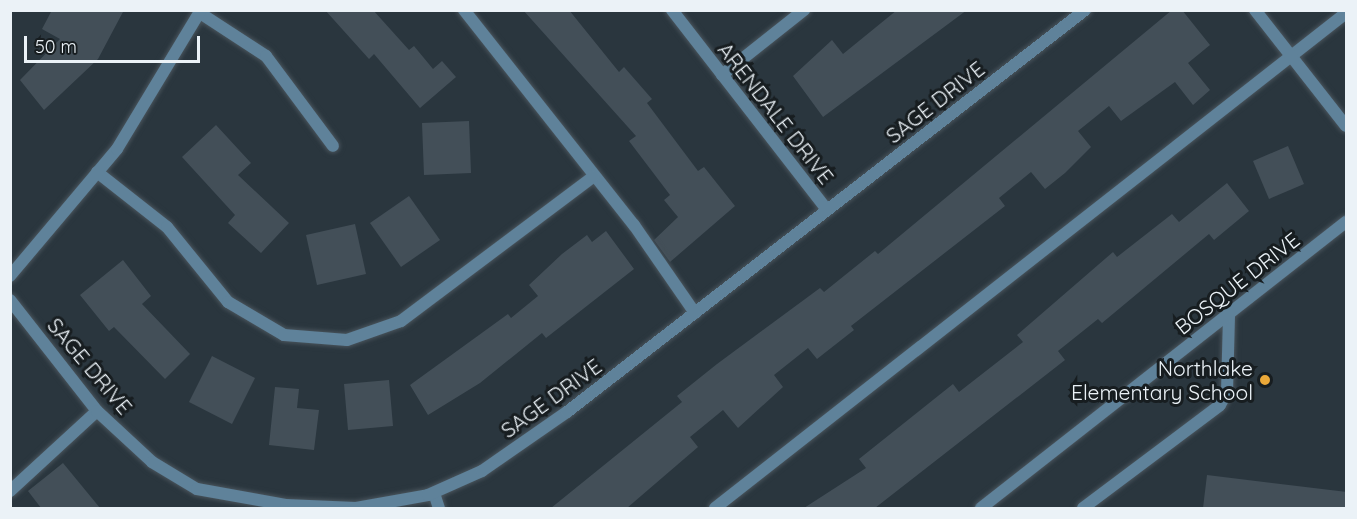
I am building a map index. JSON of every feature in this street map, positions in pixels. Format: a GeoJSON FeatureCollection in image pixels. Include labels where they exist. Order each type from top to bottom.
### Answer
{"type":"FeatureCollection","features":[{"type":"Feature","properties":{"kind":"street"},"geometry":{"type":"LineString","coordinates":[[464,10],[594,176],[695,313]]}},
{"type":"Feature","properties":{"kind":"street","name":"ARENDALE DRIVE"},"geometry":{"type":"LineString","coordinates":[[672,10],[827,210]]}},
{"type":"Feature","properties":{"kind":"street"},"geometry":{"type":"LineString","coordinates":[[722,75],[804,10]]}},
{"type":"Feature","properties":{"kind":"street","name":"SAGE DRIVE"},"geometry":{"type":"LineString","coordinates":[[10,300],[97,411],[152,462],[197,489],[285,507],[356,508],[434,493],[491,464],[695,313],[1085,10]]}},
{"type":"Feature","properties":{"kind":"street"},"geometry":{"type":"LineString","coordinates":[[1255,10],[1347,126]]}},
{"type":"Feature","properties":{"kind":"street"},"geometry":{"type":"LineString","coordinates":[[10,276],[97,172],[201,12],[266,56],[333,146]]}},
{"type":"Feature","properties":{"kind":"street"},"geometry":{"type":"LineString","coordinates":[[715,508],[1347,13]]}},
{"type":"Feature","properties":{"kind":"street"},"geometry":{"type":"LineString","coordinates":[[97,172],[167,227],[228,302],[284,335],[347,340],[401,321],[594,176]]}},
{"type":"Feature","properties":{"kind":"street","name":"BOSQUE DRIVE"},"geometry":{"type":"LineString","coordinates":[[981,508],[1347,222]]}},
{"type":"Feature","properties":{"kind":"street"},"geometry":{"type":"LineString","coordinates":[[1083,508],[1220,405],[1227,392],[1229,314]]}},
{"type":"Feature","properties":{"kind":"street"},"geometry":{"type":"LineString","coordinates":[[10,491],[97,411]]}},
{"type":"Feature","properties":{"kind":"street"},"geometry":{"type":"LineString","coordinates":[[434,493],[439,508]]}},
{"type":"Feature","properties":{"kind":"building"},"geometry":{"type":"Polygon","coordinates":[[[52,10],[124,10],[98,59],[44,110],[20,80],[60,39],[42,29],[52,10]]]}},
{"type":"Feature","properties":{"kind":"building"},"geometry":{"type":"Polygon","coordinates":[[[325,10],[373,10],[409,50],[414,46],[433,69],[442,61],[456,77],[420,108],[374,54],[369,59],[325,10]]]}},
{"type":"Feature","properties":{"kind":"building"},"geometry":{"type":"Polygon","coordinates":[[[523,10],[569,10],[619,72],[624,67],[652,99],[647,103],[698,171],[704,167],[735,206],[670,262],[654,240],[678,217],[664,200],[670,195],[629,141],[636,136],[523,10]]]}},
{"type":"Feature","properties":{"kind":"building"},"geometry":{"type":"Polygon","coordinates":[[[897,10],[967,10],[823,117],[793,76],[832,40],[843,54],[897,10]]]}},
{"type":"Feature","properties":{"kind":"building"},"geometry":{"type":"Polygon","coordinates":[[[1172,10],[1182,10],[1210,45],[1188,63],[1210,90],[1193,105],[1175,82],[1121,121],[1109,106],[1078,131],[1091,147],[1065,173],[1045,189],[1031,172],[999,198],[1005,206],[851,326],[854,330],[817,359],[808,348],[774,375],[783,387],[738,428],[723,410],[690,437],[698,447],[627,508],[551,508],[682,402],[677,396],[820,288],[824,292],[875,251],[878,254],[1172,10]]]}},
{"type":"Feature","properties":{"kind":"building"},"geometry":{"type":"Polygon","coordinates":[[[469,121],[471,173],[424,175],[422,123],[469,121]]]}},
{"type":"Feature","properties":{"kind":"building"},"geometry":{"type":"Polygon","coordinates":[[[216,125],[251,163],[238,175],[289,223],[261,253],[228,223],[235,215],[182,157],[216,125]]]}},
{"type":"Feature","properties":{"kind":"building"},"geometry":{"type":"Polygon","coordinates":[[[1288,146],[1304,184],[1269,199],[1253,161],[1288,146]]]}},
{"type":"Feature","properties":{"kind":"building"},"geometry":{"type":"Polygon","coordinates":[[[1227,183],[1249,211],[1214,240],[1209,234],[1102,323],[1098,319],[1058,351],[1065,360],[875,508],[804,508],[866,468],[859,459],[953,384],[959,392],[1023,342],[1017,335],[1113,252],[1117,257],[1172,214],[1179,222],[1227,183]]]}},
{"type":"Feature","properties":{"kind":"building"},"geometry":{"type":"Polygon","coordinates":[[[409,196],[440,240],[401,267],[370,223],[409,196]]]}},
{"type":"Feature","properties":{"kind":"building"},"geometry":{"type":"Polygon","coordinates":[[[355,224],[366,274],[317,285],[306,235],[355,224]]]}},
{"type":"Feature","properties":{"kind":"building"},"geometry":{"type":"Polygon","coordinates":[[[606,231],[634,269],[546,338],[542,333],[480,383],[428,415],[410,385],[508,314],[511,318],[538,296],[529,285],[562,254],[587,235],[592,242],[606,231]]]}},
{"type":"Feature","properties":{"kind":"building"},"geometry":{"type":"Polygon","coordinates":[[[123,260],[151,296],[142,304],[190,354],[165,379],[114,327],[109,331],[80,295],[123,260]]]}},
{"type":"Feature","properties":{"kind":"building"},"geometry":{"type":"Polygon","coordinates":[[[212,356],[255,378],[232,424],[189,402],[212,356]]]}},
{"type":"Feature","properties":{"kind":"building"},"geometry":{"type":"Polygon","coordinates":[[[389,380],[393,426],[348,430],[344,384],[389,380]]]}},
{"type":"Feature","properties":{"kind":"building"},"geometry":{"type":"Polygon","coordinates":[[[275,387],[299,389],[297,408],[319,410],[314,450],[269,445],[275,387]]]}},
{"type":"Feature","properties":{"kind":"building"},"geometry":{"type":"Polygon","coordinates":[[[63,463],[100,508],[41,508],[28,491],[63,463]]]}},
{"type":"Feature","properties":{"kind":"building"},"geometry":{"type":"Polygon","coordinates":[[[1207,475],[1347,492],[1347,508],[1203,508],[1207,475]]]}},
{"type":"Feature","properties":{"kind":"place","name":"Northlake Elementary School"},"geometry":{"type":"Point","coordinates":[1265,380]}}]}
